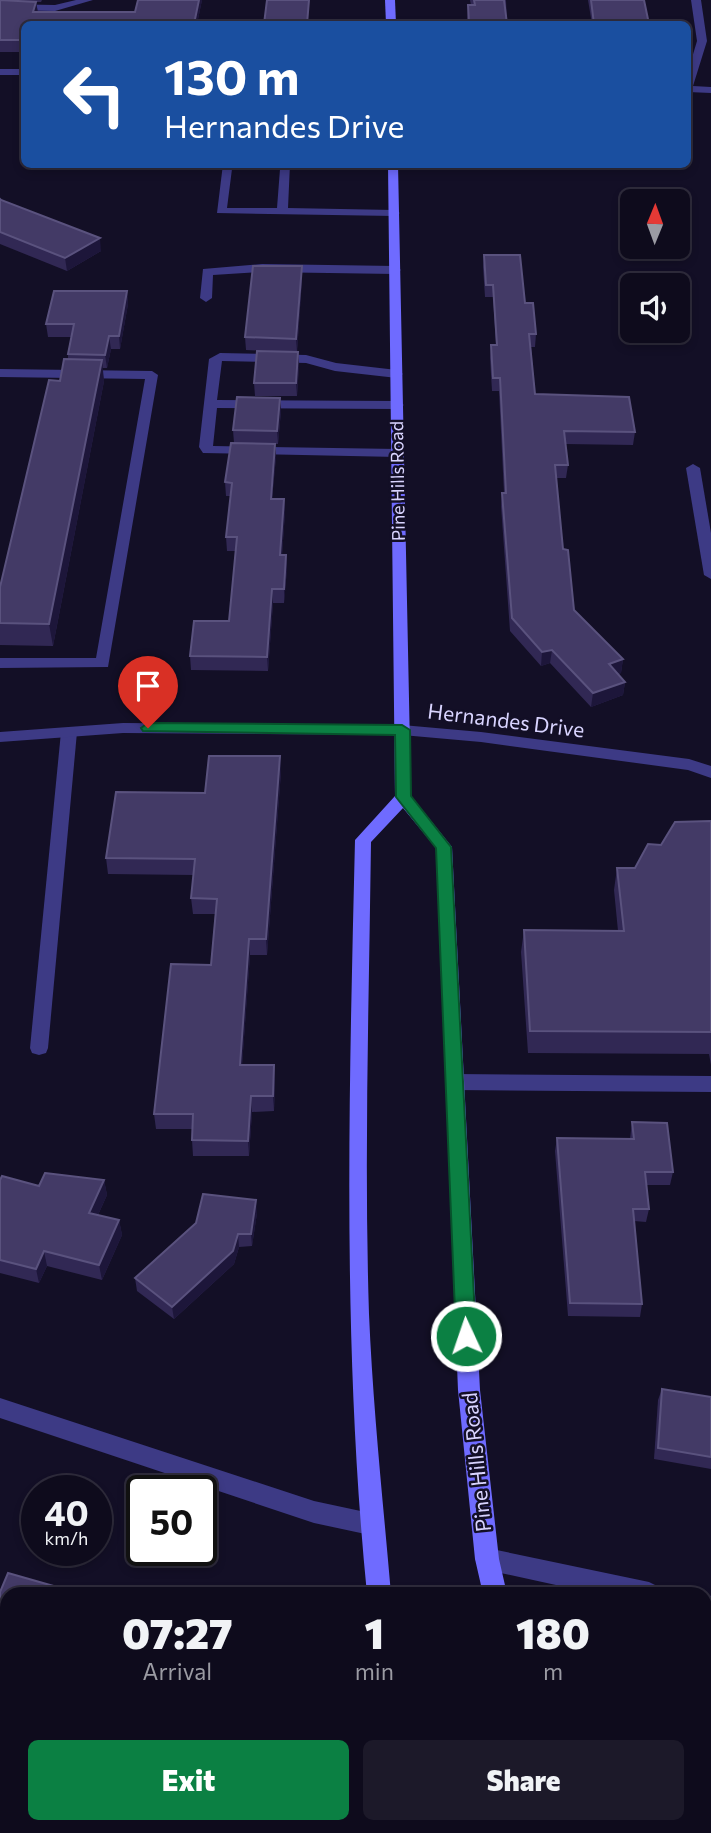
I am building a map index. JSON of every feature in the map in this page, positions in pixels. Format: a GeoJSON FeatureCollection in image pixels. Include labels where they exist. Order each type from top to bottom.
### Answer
{"type":"FeatureCollection","features":[{"type":"Feature","properties":{"kind":"main road"},"geometry":{"type":"LineString","coordinates":[[390,0],[391,21]]}},
{"type":"Feature","properties":{"kind":"main road","name":"Pine Hills Road"},"geometry":{"type":"LineString","coordinates":[[393,168],[403,797],[444,847],[469,1390],[487,1559],[493,1587]]}},
{"type":"Feature","properties":{"kind":"main road"},"geometry":{"type":"LineString","coordinates":[[378,1587],[362,1418],[356,1252],[363,840],[403,797]]}},
{"type":"Feature","properties":{"kind":"street"},"geometry":{"type":"LineString","coordinates":[[0,8],[55,8],[88,0]]}},
{"type":"Feature","properties":{"kind":"street"},"geometry":{"type":"LineString","coordinates":[[691,78],[702,41],[696,0]]}},
{"type":"Feature","properties":{"kind":"street"},"geometry":{"type":"LineString","coordinates":[[0,72],[21,72]]}},
{"type":"Feature","properties":{"kind":"street"},"geometry":{"type":"LineString","coordinates":[[691,88],[711,90]]}},
{"type":"Feature","properties":{"kind":"street"},"geometry":{"type":"LineString","coordinates":[[227,168],[221,211],[394,213]]}},
{"type":"Feature","properties":{"kind":"street"},"geometry":{"type":"LineString","coordinates":[[282,212],[286,168]]}},
{"type":"Feature","properties":{"kind":"street"},"geometry":{"type":"LineString","coordinates":[[206,298],[207,272],[262,268],[395,270]]}},
{"type":"Feature","properties":{"kind":"street"},"geometry":{"type":"LineString","coordinates":[[397,374],[335,367],[306,359],[220,357],[215,359],[206,447],[208,450],[398,453]]}},
{"type":"Feature","properties":{"kind":"street"},"geometry":{"type":"LineString","coordinates":[[0,373],[152,375],[103,663],[0,663]]}},
{"type":"Feature","properties":{"kind":"street"},"geometry":{"type":"LineString","coordinates":[[211,404],[397,405]]}},
{"type":"Feature","properties":{"kind":"street"},"geometry":{"type":"LineString","coordinates":[[693,468],[711,575]]}},
{"type":"Feature","properties":{"kind":"street","name":"Hernandes Drive"},"geometry":{"type":"LineString","coordinates":[[0,737],[123,728],[402,730],[481,737],[689,765],[711,772]]}},
{"type":"Feature","properties":{"kind":"street"},"geometry":{"type":"LineString","coordinates":[[39,1048],[69,732]]}},
{"type":"Feature","properties":{"kind":"street"},"geometry":{"type":"LineString","coordinates":[[454,1082],[711,1084]]}},
{"type":"Feature","properties":{"kind":"street"},"geometry":{"type":"LineString","coordinates":[[0,1408],[314,1512],[370,1524]]}},
{"type":"Feature","properties":{"kind":"street"},"geometry":{"type":"LineString","coordinates":[[487,1559],[617,1587]]}},
{"type":"Feature","properties":{"kind":"building"},"geometry":{"type":"Polygon","coordinates":[[[0,0],[36,2],[33,12],[135,12],[138,0],[199,0],[195,21],[21,21],[21,40],[0,40],[0,0]]]}},
{"type":"Feature","properties":{"kind":"building"},"geometry":{"type":"Polygon","coordinates":[[[267,0],[309,0],[307,21],[264,21],[267,0]]]}},
{"type":"Feature","properties":{"kind":"building"},"geometry":{"type":"Polygon","coordinates":[[[474,0],[504,0],[507,21],[469,21],[468,5],[475,5],[474,0]]]}},
{"type":"Feature","properties":{"kind":"building"},"geometry":{"type":"Polygon","coordinates":[[[591,0],[644,0],[648,21],[594,21],[591,0]]]}},
{"type":"Feature","properties":{"kind":"building"},"geometry":{"type":"Polygon","coordinates":[[[0,199],[100,238],[65,258],[0,232],[0,199]]]}},
{"type":"Feature","properties":{"kind":"building"},"geometry":{"type":"Polygon","coordinates":[[[484,255],[520,255],[525,303],[533,303],[536,334],[529,334],[535,394],[629,397],[635,432],[564,431],[568,465],[555,465],[563,549],[568,550],[574,610],[623,659],[609,664],[625,682],[593,693],[552,650],[542,652],[512,618],[502,493],[506,493],[500,378],[493,378],[491,345],[497,345],[493,285],[486,285],[484,255]]]}},
{"type":"Feature","properties":{"kind":"building"},"geometry":{"type":"Polygon","coordinates":[[[253,266],[302,266],[296,339],[245,337],[253,266]]]}},
{"type":"Feature","properties":{"kind":"building"},"geometry":{"type":"Polygon","coordinates":[[[54,291],[127,291],[119,336],[109,336],[105,355],[68,354],[74,324],[46,324],[54,291]]]}},
{"type":"Feature","properties":{"kind":"building"},"geometry":{"type":"Polygon","coordinates":[[[257,351],[298,352],[296,383],[254,383],[257,351]]]}},
{"type":"Feature","properties":{"kind":"building"},"geometry":{"type":"Polygon","coordinates":[[[64,359],[102,360],[49,624],[0,623],[0,587],[49,380],[60,381],[64,359]]]}},
{"type":"Feature","properties":{"kind":"building"},"geometry":{"type":"Polygon","coordinates":[[[237,397],[280,398],[277,431],[233,430],[237,397]]]}},
{"type":"Feature","properties":{"kind":"building"},"geometry":{"type":"Polygon","coordinates":[[[231,443],[275,444],[271,499],[284,499],[280,555],[286,555],[284,589],[272,589],[267,657],[190,656],[194,621],[229,621],[237,537],[226,537],[232,483],[225,482],[231,443]]]}},
{"type":"Feature","properties":{"kind":"building"},"geometry":{"type":"Polygon","coordinates":[[[209,756],[280,756],[266,939],[249,939],[240,1065],[274,1065],[273,1096],[251,1096],[248,1141],[192,1140],[193,1114],[154,1114],[171,964],[211,965],[217,899],[191,898],[195,859],[106,858],[116,792],[205,793],[209,756]]]}},
{"type":"Feature","properties":{"kind":"building"},"geometry":{"type":"Polygon","coordinates":[[[711,821],[711,1032],[530,1031],[524,930],[624,931],[617,868],[635,868],[648,844],[661,845],[675,822],[711,821]]]}},
{"type":"Feature","properties":{"kind":"building"},"geometry":{"type":"Polygon","coordinates":[[[632,1122],[667,1123],[673,1172],[645,1172],[649,1209],[633,1209],[642,1304],[570,1303],[557,1138],[634,1139],[632,1122]]]}},
{"type":"Feature","properties":{"kind":"building"},"geometry":{"type":"Polygon","coordinates":[[[45,1173],[104,1180],[89,1213],[119,1220],[99,1265],[44,1251],[36,1269],[0,1260],[2,1176],[39,1186],[45,1173]]]}},
{"type":"Feature","properties":{"kind":"building"},"geometry":{"type":"Polygon","coordinates":[[[203,1194],[256,1200],[251,1234],[238,1234],[233,1251],[172,1307],[135,1278],[196,1223],[203,1194]]]}},
{"type":"Feature","properties":{"kind":"building"},"geometry":{"type":"Polygon","coordinates":[[[662,1389],[711,1397],[711,1457],[658,1448],[662,1389]]]}},
{"type":"Feature","properties":{"kind":"building"},"geometry":{"type":"Polygon","coordinates":[[[8,1573],[57,1587],[2,1587],[8,1573]]]}},
{"type":"Feature","properties":{"kind":"route"},"geometry":{"type":"LineString","coordinates":[[148,728],[402,730],[403,797],[444,847],[466,1336]]}}]}
